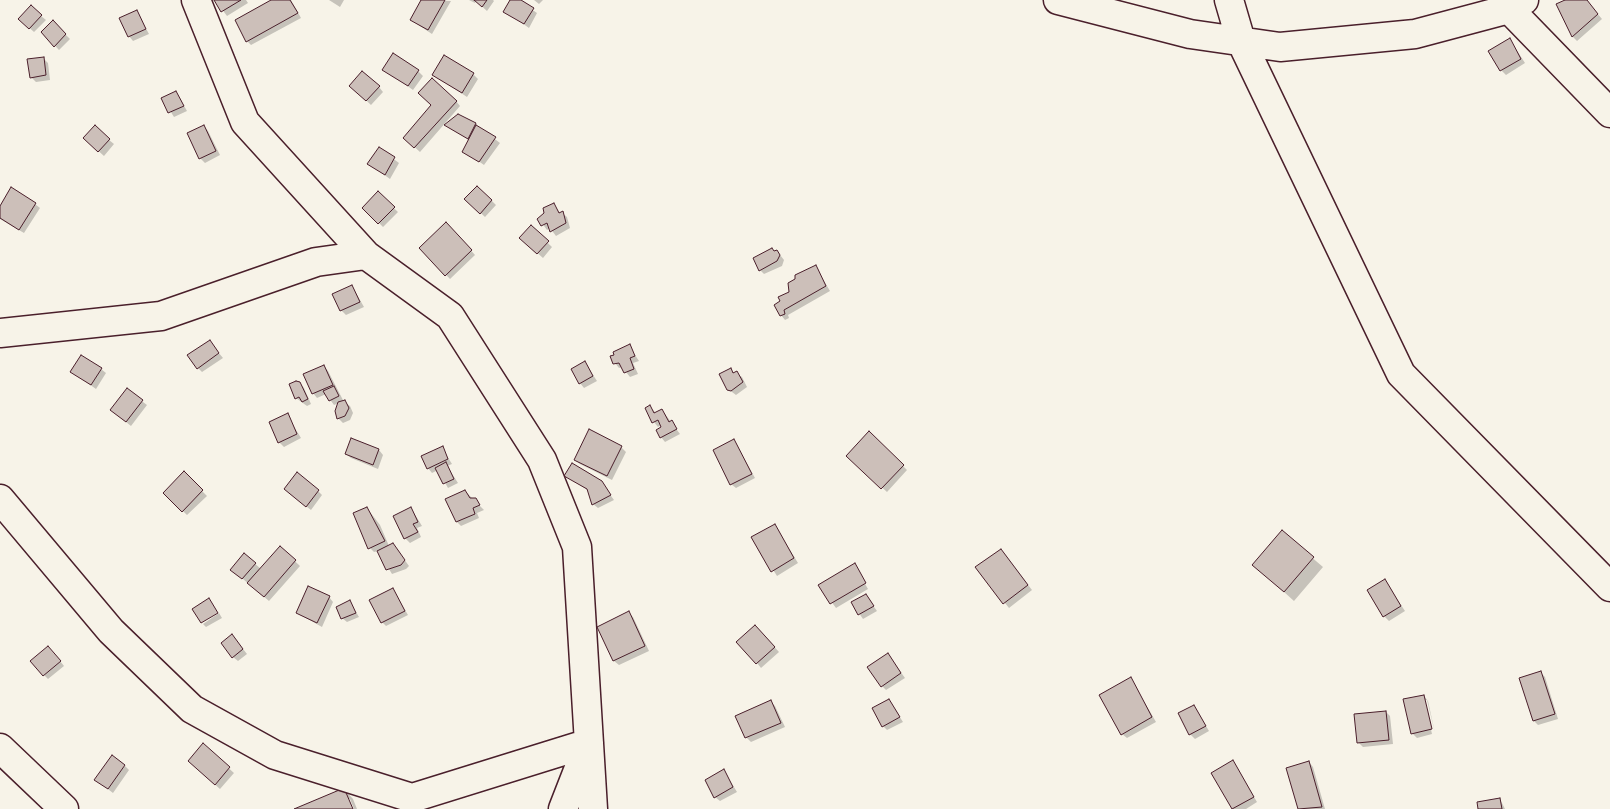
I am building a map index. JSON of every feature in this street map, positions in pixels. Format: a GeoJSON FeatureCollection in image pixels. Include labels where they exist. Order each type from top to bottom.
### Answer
{"type":"FeatureCollection","features":[{"type":"Feature","properties":{"kind":"street"},"geometry":{"type":"LineString","coordinates":[[196,0],[245,122],[366,255],[450,316],[542,460],[577,547],[593,809]]}},
{"type":"Feature","properties":{"kind":"street"},"geometry":{"type":"LineString","coordinates":[[1058,0],[1190,34],[1280,47],[1415,34],[1516,4],[1610,113]]}},
{"type":"Feature","properties":{"kind":"street"},"geometry":{"type":"LineString","coordinates":[[1229,0],[1241,41],[1401,374],[1610,587]]}},
{"type":"Feature","properties":{"kind":"street"},"geometry":{"type":"LineString","coordinates":[[0,333],[160,316],[316,262],[366,255]]}},
{"type":"Feature","properties":{"kind":"street"},"geometry":{"type":"LineString","coordinates":[[0,499],[111,631],[192,709],[275,755],[412,798],[589,743]]}},
{"type":"Feature","properties":{"kind":"street"},"geometry":{"type":"LineString","coordinates":[[563,809],[589,743]]}},
{"type":"Feature","properties":{"kind":"street"},"geometry":{"type":"LineString","coordinates":[[0,748],[64,809]]}},
{"type":"Feature","properties":{"kind":"building"},"geometry":{"type":"Polygon","coordinates":[[[214,0],[241,0],[221,12],[214,0]]]}},
{"type":"Feature","properties":{"kind":"building"},"geometry":{"type":"Polygon","coordinates":[[[271,0],[290,0],[298,13],[246,42],[235,20],[271,0]]]}},
{"type":"Feature","properties":{"kind":"building"},"geometry":{"type":"Polygon","coordinates":[[[421,0],[445,0],[428,30],[410,20],[421,0]]]}},
{"type":"Feature","properties":{"kind":"building"},"geometry":{"type":"Polygon","coordinates":[[[474,0],[487,0],[482,7],[474,0]]]}},
{"type":"Feature","properties":{"kind":"building"},"geometry":{"type":"Polygon","coordinates":[[[510,0],[521,0],[534,8],[524,24],[503,12],[510,0]]]}},
{"type":"Feature","properties":{"kind":"building"},"geometry":{"type":"Polygon","coordinates":[[[1565,0],[1587,0],[1598,14],[1572,37],[1556,4],[1565,0]]]}},
{"type":"Feature","properties":{"kind":"building"},"geometry":{"type":"Polygon","coordinates":[[[31,5],[42,15],[29,29],[18,19],[31,5]]]}},
{"type":"Feature","properties":{"kind":"building"},"geometry":{"type":"Polygon","coordinates":[[[137,10],[146,29],[128,37],[119,18],[137,10]]]}},
{"type":"Feature","properties":{"kind":"building"},"geometry":{"type":"Polygon","coordinates":[[[53,20],[66,34],[54,47],[41,32],[53,20]]]}},
{"type":"Feature","properties":{"kind":"building"},"geometry":{"type":"Polygon","coordinates":[[[1510,38],[1521,59],[1500,71],[1488,51],[1510,38]]]}},
{"type":"Feature","properties":{"kind":"building"},"geometry":{"type":"Polygon","coordinates":[[[393,53],[419,70],[408,86],[382,70],[393,53]]]}},
{"type":"Feature","properties":{"kind":"building"},"geometry":{"type":"Polygon","coordinates":[[[444,55],[474,73],[462,93],[432,75],[444,55]]]}},
{"type":"Feature","properties":{"kind":"building"},"geometry":{"type":"Polygon","coordinates":[[[44,57],[46,75],[30,78],[27,59],[44,57]]]}},
{"type":"Feature","properties":{"kind":"building"},"geometry":{"type":"Polygon","coordinates":[[[362,71],[380,86],[366,101],[349,86],[362,71]]]}},
{"type":"Feature","properties":{"kind":"building"},"geometry":{"type":"Polygon","coordinates":[[[432,78],[457,101],[414,148],[403,138],[431,105],[418,93],[432,78]]]}},
{"type":"Feature","properties":{"kind":"building"},"geometry":{"type":"Polygon","coordinates":[[[176,91],[184,106],[168,113],[161,98],[176,91]]]}},
{"type":"Feature","properties":{"kind":"building"},"geometry":{"type":"Polygon","coordinates":[[[458,114],[476,123],[468,139],[444,125],[458,114]]]}},
{"type":"Feature","properties":{"kind":"building"},"geometry":{"type":"Polygon","coordinates":[[[95,125],[110,139],[98,152],[83,138],[95,125]]]}},
{"type":"Feature","properties":{"kind":"building"},"geometry":{"type":"Polygon","coordinates":[[[204,125],[216,151],[199,159],[187,133],[204,125]]]}},
{"type":"Feature","properties":{"kind":"building"},"geometry":{"type":"Polygon","coordinates":[[[476,125],[496,137],[479,162],[462,152],[476,125]]]}},
{"type":"Feature","properties":{"kind":"building"},"geometry":{"type":"Polygon","coordinates":[[[379,147],[395,157],[385,175],[367,164],[379,147]]]}},
{"type":"Feature","properties":{"kind":"building"},"geometry":{"type":"Polygon","coordinates":[[[477,186],[492,200],[480,214],[464,199],[477,186]]]}},
{"type":"Feature","properties":{"kind":"building"},"geometry":{"type":"Polygon","coordinates":[[[11,187],[36,203],[19,230],[0,218],[0,206],[11,187]]]}},
{"type":"Feature","properties":{"kind":"building"},"geometry":{"type":"Polygon","coordinates":[[[378,191],[395,207],[378,224],[362,208],[378,191]]]}},
{"type":"Feature","properties":{"kind":"building"},"geometry":{"type":"Polygon","coordinates":[[[554,203],[559,213],[563,211],[566,223],[550,232],[547,223],[541,226],[537,219],[544,213],[543,208],[554,203]]]}},
{"type":"Feature","properties":{"kind":"building"},"geometry":{"type":"Polygon","coordinates":[[[446,222],[472,250],[445,276],[419,248],[446,222]]]}},
{"type":"Feature","properties":{"kind":"building"},"geometry":{"type":"Polygon","coordinates":[[[531,225],[549,241],[537,254],[519,238],[531,225]]]}},
{"type":"Feature","properties":{"kind":"building"},"geometry":{"type":"Polygon","coordinates":[[[772,248],[774,251],[777,250],[780,255],[777,261],[759,271],[753,258],[772,248]]]}},
{"type":"Feature","properties":{"kind":"building"},"geometry":{"type":"Polygon","coordinates":[[[816,265],[826,286],[784,310],[785,314],[780,316],[774,305],[780,301],[778,297],[789,292],[788,283],[795,279],[795,275],[816,265]]]}},
{"type":"Feature","properties":{"kind":"building"},"geometry":{"type":"Polygon","coordinates":[[[352,285],[360,302],[340,311],[332,294],[352,285]]]}},
{"type":"Feature","properties":{"kind":"building"},"geometry":{"type":"Polygon","coordinates":[[[210,340],[219,353],[197,369],[187,355],[210,340]]]}},
{"type":"Feature","properties":{"kind":"building"},"geometry":{"type":"Polygon","coordinates":[[[630,344],[635,356],[630,358],[634,369],[624,373],[619,363],[613,364],[610,356],[614,355],[613,352],[630,344]]]}},
{"type":"Feature","properties":{"kind":"building"},"geometry":{"type":"Polygon","coordinates":[[[81,355],[102,368],[91,385],[70,372],[81,355]]]}},
{"type":"Feature","properties":{"kind":"building"},"geometry":{"type":"Polygon","coordinates":[[[585,361],[593,376],[579,384],[571,369],[585,361]]]}},
{"type":"Feature","properties":{"kind":"building"},"geometry":{"type":"Polygon","coordinates":[[[324,365],[333,385],[312,394],[303,374],[324,365]]]}},
{"type":"Feature","properties":{"kind":"building"},"geometry":{"type":"Polygon","coordinates":[[[731,368],[733,373],[737,371],[743,382],[731,391],[727,390],[719,374],[731,368]]]}},
{"type":"Feature","properties":{"kind":"building"},"geometry":{"type":"Polygon","coordinates":[[[296,381],[300,382],[308,399],[302,402],[299,397],[295,399],[289,384],[296,381]]]}},
{"type":"Feature","properties":{"kind":"building"},"geometry":{"type":"Polygon","coordinates":[[[334,386],[339,396],[329,401],[323,391],[334,386]]]}},
{"type":"Feature","properties":{"kind":"building"},"geometry":{"type":"Polygon","coordinates":[[[127,388],[143,400],[126,422],[110,410],[127,388]]]}},
{"type":"Feature","properties":{"kind":"building"},"geometry":{"type":"Polygon","coordinates":[[[345,400],[349,408],[345,416],[337,419],[335,411],[338,402],[345,400]]]}},
{"type":"Feature","properties":{"kind":"building"},"geometry":{"type":"Polygon","coordinates":[[[650,405],[654,413],[662,409],[669,422],[672,420],[677,429],[660,438],[656,430],[661,427],[658,420],[652,423],[645,408],[650,405]]]}},
{"type":"Feature","properties":{"kind":"building"},"geometry":{"type":"Polygon","coordinates":[[[288,413],[297,434],[278,443],[269,422],[288,413]]]}},
{"type":"Feature","properties":{"kind":"building"},"geometry":{"type":"Polygon","coordinates":[[[589,429],[622,446],[607,476],[574,460],[589,429]]]}},
{"type":"Feature","properties":{"kind":"building"},"geometry":{"type":"Polygon","coordinates":[[[869,431],[904,465],[881,489],[846,456],[869,431]]]}},
{"type":"Feature","properties":{"kind":"building"},"geometry":{"type":"Polygon","coordinates":[[[351,438],[379,449],[373,465],[345,454],[351,438]]]}},
{"type":"Feature","properties":{"kind":"building"},"geometry":{"type":"Polygon","coordinates":[[[734,439],[752,474],[730,485],[713,450],[734,439]]]}},
{"type":"Feature","properties":{"kind":"building"},"geometry":{"type":"Polygon","coordinates":[[[443,446],[448,459],[427,469],[421,456],[443,446]]]}},
{"type":"Feature","properties":{"kind":"building"},"geometry":{"type":"Polygon","coordinates":[[[446,462],[454,479],[443,484],[435,468],[446,462]]]}},
{"type":"Feature","properties":{"kind":"building"},"geometry":{"type":"Polygon","coordinates":[[[572,463],[602,481],[611,495],[592,505],[587,489],[564,476],[572,463]]]}},
{"type":"Feature","properties":{"kind":"building"},"geometry":{"type":"Polygon","coordinates":[[[184,471],[203,490],[182,512],[163,493],[184,471]]]}},
{"type":"Feature","properties":{"kind":"building"},"geometry":{"type":"Polygon","coordinates":[[[297,472],[319,490],[306,507],[284,489],[297,472]]]}},
{"type":"Feature","properties":{"kind":"building"},"geometry":{"type":"Polygon","coordinates":[[[465,490],[470,498],[476,498],[480,505],[473,508],[475,514],[456,522],[445,499],[465,490]]]}},
{"type":"Feature","properties":{"kind":"building"},"geometry":{"type":"Polygon","coordinates":[[[367,507],[385,541],[368,549],[353,513],[367,507]]]}},
{"type":"Feature","properties":{"kind":"building"},"geometry":{"type":"Polygon","coordinates":[[[411,507],[418,522],[413,524],[418,532],[404,539],[393,516],[411,507]]]}},
{"type":"Feature","properties":{"kind":"building"},"geometry":{"type":"Polygon","coordinates":[[[775,524],[794,558],[771,572],[751,537],[775,524]]]}},
{"type":"Feature","properties":{"kind":"building"},"geometry":{"type":"Polygon","coordinates":[[[1282,530],[1314,557],[1284,592],[1252,565],[1282,530]]]}},
{"type":"Feature","properties":{"kind":"building"},"geometry":{"type":"Polygon","coordinates":[[[393,543],[405,560],[401,565],[386,570],[377,551],[393,543]]]}},
{"type":"Feature","properties":{"kind":"building"},"geometry":{"type":"Polygon","coordinates":[[[280,546],[296,560],[264,597],[247,583],[280,546]]]}},
{"type":"Feature","properties":{"kind":"building"},"geometry":{"type":"Polygon","coordinates":[[[1001,549],[1028,585],[1003,604],[975,567],[1001,549]]]}},
{"type":"Feature","properties":{"kind":"building"},"geometry":{"type":"Polygon","coordinates":[[[244,553],[256,563],[242,579],[230,570],[244,553]]]}},
{"type":"Feature","properties":{"kind":"building"},"geometry":{"type":"Polygon","coordinates":[[[855,563],[866,583],[830,604],[818,585],[855,563]]]}},
{"type":"Feature","properties":{"kind":"building"},"geometry":{"type":"Polygon","coordinates":[[[1385,579],[1401,606],[1383,617],[1367,590],[1385,579]]]}},
{"type":"Feature","properties":{"kind":"building"},"geometry":{"type":"Polygon","coordinates":[[[308,586],[330,596],[317,623],[296,613],[308,586]]]}},
{"type":"Feature","properties":{"kind":"building"},"geometry":{"type":"Polygon","coordinates":[[[393,588],[405,611],[381,623],[369,600],[393,588]]]}},
{"type":"Feature","properties":{"kind":"building"},"geometry":{"type":"Polygon","coordinates":[[[866,594],[874,606],[858,615],[851,602],[866,594]]]}},
{"type":"Feature","properties":{"kind":"building"},"geometry":{"type":"Polygon","coordinates":[[[209,598],[218,613],[201,623],[192,609],[209,598]]]}},
{"type":"Feature","properties":{"kind":"building"},"geometry":{"type":"Polygon","coordinates":[[[350,600],[356,613],[341,619],[336,607],[350,600]]]}},
{"type":"Feature","properties":{"kind":"building"},"geometry":{"type":"Polygon","coordinates":[[[629,611],[645,646],[613,661],[597,627],[629,611]]]}},
{"type":"Feature","properties":{"kind":"building"},"geometry":{"type":"Polygon","coordinates":[[[755,625],[775,647],[756,664],[736,642],[755,625]]]}},
{"type":"Feature","properties":{"kind":"building"},"geometry":{"type":"Polygon","coordinates":[[[232,634],[243,649],[232,658],[221,643],[232,634]]]}},
{"type":"Feature","properties":{"kind":"building"},"geometry":{"type":"Polygon","coordinates":[[[48,646],[61,661],[43,676],[30,661],[48,646]]]}},
{"type":"Feature","properties":{"kind":"building"},"geometry":{"type":"Polygon","coordinates":[[[888,653],[901,673],[881,687],[867,667],[888,653]]]}},
{"type":"Feature","properties":{"kind":"building"},"geometry":{"type":"Polygon","coordinates":[[[1541,671],[1555,714],[1533,721],[1519,678],[1541,671]]]}},
{"type":"Feature","properties":{"kind":"building"},"geometry":{"type":"Polygon","coordinates":[[[1131,677],[1152,717],[1121,735],[1099,695],[1131,677]]]}},
{"type":"Feature","properties":{"kind":"building"},"geometry":{"type":"Polygon","coordinates":[[[1424,695],[1432,729],[1411,734],[1403,699],[1424,695]]]}},
{"type":"Feature","properties":{"kind":"building"},"geometry":{"type":"Polygon","coordinates":[[[889,699],[900,717],[882,727],[872,708],[889,699]]]}},
{"type":"Feature","properties":{"kind":"building"},"geometry":{"type":"Polygon","coordinates":[[[771,700],[781,723],[745,738],[735,716],[771,700]]]}},
{"type":"Feature","properties":{"kind":"building"},"geometry":{"type":"Polygon","coordinates":[[[1194,705],[1206,726],[1189,735],[1178,713],[1194,705]]]}},
{"type":"Feature","properties":{"kind":"building"},"geometry":{"type":"Polygon","coordinates":[[[1386,711],[1389,740],[1357,743],[1354,714],[1386,711]]]}},
{"type":"Feature","properties":{"kind":"building"},"geometry":{"type":"Polygon","coordinates":[[[203,743],[230,767],[215,785],[188,761],[203,743]]]}},
{"type":"Feature","properties":{"kind":"building"},"geometry":{"type":"Polygon","coordinates":[[[112,755],[125,765],[108,789],[94,780],[112,755]]]}},
{"type":"Feature","properties":{"kind":"building"},"geometry":{"type":"Polygon","coordinates":[[[1233,760],[1254,797],[1232,809],[1211,773],[1233,760]]]}},
{"type":"Feature","properties":{"kind":"building"},"geometry":{"type":"Polygon","coordinates":[[[1309,761],[1322,807],[1298,809],[1286,768],[1309,761]]]}},
{"type":"Feature","properties":{"kind":"building"},"geometry":{"type":"Polygon","coordinates":[[[724,769],[733,787],[714,798],[705,780],[724,769]]]}},
{"type":"Feature","properties":{"kind":"building"},"geometry":{"type":"Polygon","coordinates":[[[344,788],[353,809],[294,809],[344,788]]]}},
{"type":"Feature","properties":{"kind":"building"},"geometry":{"type":"Polygon","coordinates":[[[1500,798],[1502,809],[1478,809],[1477,802],[1500,798]]]}}]}
